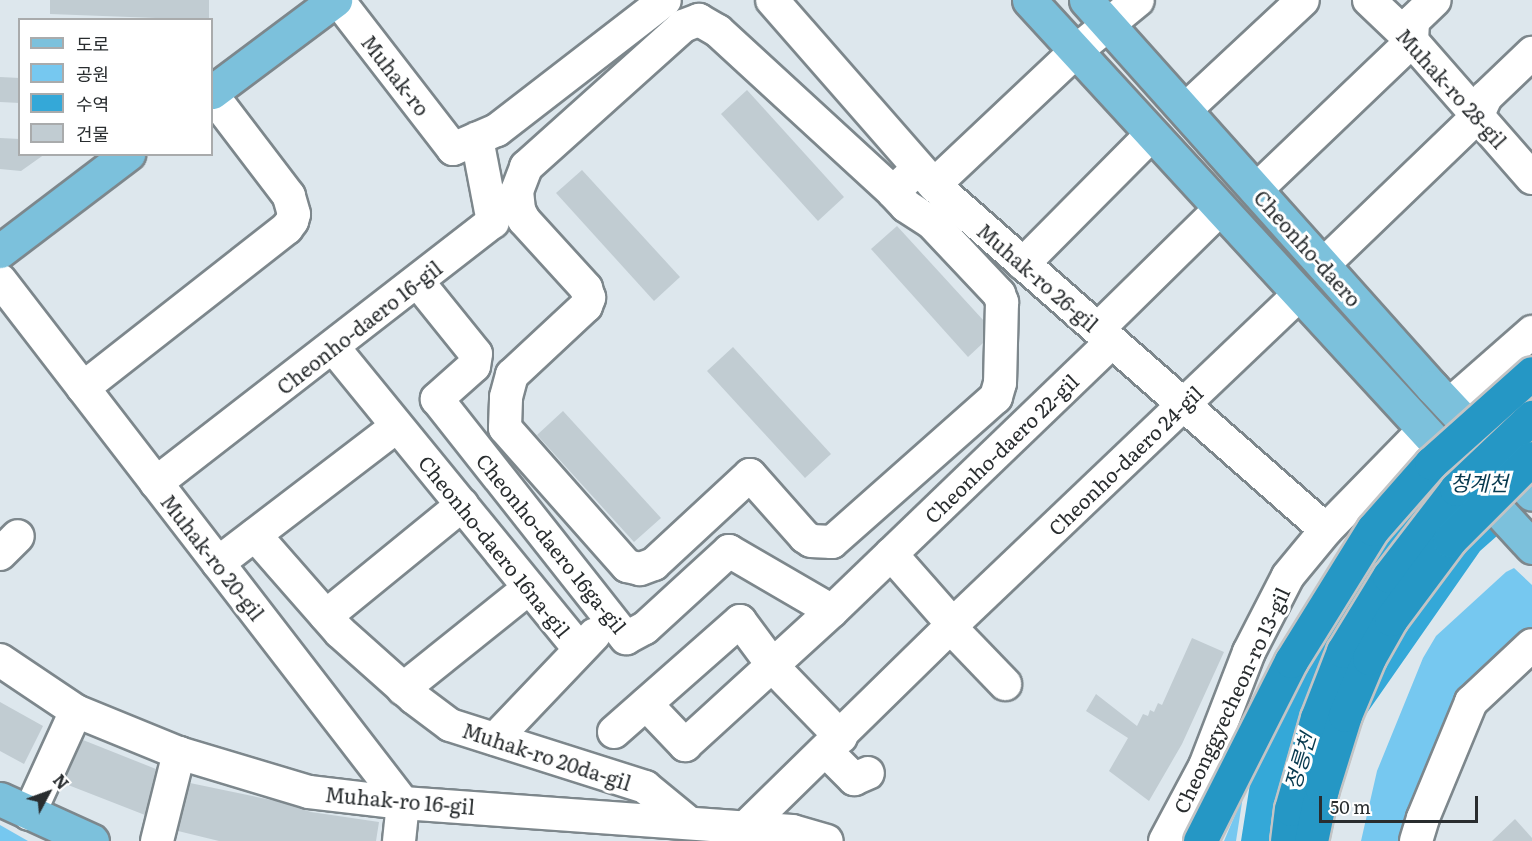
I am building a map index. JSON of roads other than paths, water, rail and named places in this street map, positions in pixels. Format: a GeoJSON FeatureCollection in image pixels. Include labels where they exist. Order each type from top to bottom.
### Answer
{"type":"FeatureCollection","features":[{"type":"Feature","properties":{"kind":"highway"},"geometry":{"type":"LineString","coordinates":[[1200,841],[1291,661],[1373,529],[1431,463],[1532,373]]}},
{"type":"Feature","properties":{"kind":"highway"},"geometry":{"type":"LineString","coordinates":[[1287,841],[1291,809],[1317,718],[1343,651],[1389,576],[1456,489],[1532,417]]}},
{"type":"Feature","properties":{"kind":"highway"},"geometry":{"type":"LineString","coordinates":[[1311,841],[1333,749],[1369,658],[1386,629],[1450,540],[1532,458]]}},
{"type":"Feature","properties":{"kind":"highway"},"geometry":{"type":"LineString","coordinates":[[1329,841],[1346,754],[1373,688],[1388,660],[1434,590],[1505,505],[1532,479]]}},
{"type":"Feature","properties":{"kind":"main road","name":"Muhak-ro"},"geometry":{"type":"LineString","coordinates":[[213,93],[337,0]]}},
{"type":"Feature","properties":{"kind":"main road","name":"Cheonho-daero"},"geometry":{"type":"LineString","coordinates":[[1029,0],[1530,545]]}},
{"type":"Feature","properties":{"kind":"main road","name":"Cheonho-daero"},"geometry":{"type":"LineString","coordinates":[[1086,0],[1452,409],[1532,494]]}},
{"type":"Feature","properties":{"kind":"main road"},"geometry":{"type":"LineString","coordinates":[[0,250],[125,156]]}},
{"type":"Feature","properties":{"kind":"main road"},"geometry":{"type":"LineString","coordinates":[[0,800],[92,841]]}},
{"type":"Feature","properties":{"kind":"street","name":"Muhak-ro"},"geometry":{"type":"LineString","coordinates":[[337,0],[465,144]]}},
{"type":"Feature","properties":{"kind":"street"},"geometry":{"type":"LineString","coordinates":[[465,144],[497,130],[665,0]]}},
{"type":"Feature","properties":{"kind":"street","name":"Muhak-ro 26-gil"},"geometry":{"type":"LineString","coordinates":[[772,0],[927,177],[1326,530]]}},
{"type":"Feature","properties":{"kind":"street"},"geometry":{"type":"LineString","coordinates":[[893,192],[927,177],[1138,0]]}},
{"type":"Feature","properties":{"kind":"street"},"geometry":{"type":"LineString","coordinates":[[1185,110],[1303,0]]}},
{"type":"Feature","properties":{"kind":"street","name":"Muhak-ro 28-gil"},"geometry":{"type":"LineString","coordinates":[[1370,0],[1412,41],[1532,178]]}},
{"type":"Feature","properties":{"kind":"street"},"geometry":{"type":"LineString","coordinates":[[1256,190],[1412,41],[1413,21],[1435,0]]}},
{"type":"Feature","properties":{"kind":"street"},"geometry":{"type":"LineString","coordinates":[[699,20],[718,32],[893,192],[906,206],[932,223],[999,294],[1002,302],[1001,360],[1000,383],[996,397],[832,542],[811,541],[805,537],[750,476],[654,564],[640,569],[627,566],[505,428],[506,397],[512,375],[586,306],[589,298],[586,288],[524,220],[519,210],[517,191],[522,173],[682,26],[699,20]]}},
{"type":"Feature","properties":{"kind":"street"},"geometry":{"type":"LineString","coordinates":[[1324,264],[1477,117],[1486,97],[1532,53]]}},
{"type":"Feature","properties":{"kind":"street"},"geometry":{"type":"LineString","coordinates":[[83,388],[288,228],[292,221],[294,214],[289,196],[213,95]]}},
{"type":"Feature","properties":{"kind":"street"},"geometry":{"type":"LineString","coordinates":[[1023,264],[1152,134]]}},
{"type":"Feature","properties":{"kind":"street","name":"Cheonho-daero 16-gil"},"geometry":{"type":"LineString","coordinates":[[156,483],[493,222],[465,144]]}},
{"type":"Feature","properties":{"kind":"street","name":"Cheonho-daero 22-gil"},"geometry":{"type":"LineString","coordinates":[[646,704],[685,746],[891,554],[1105,336],[1220,208]]}},
{"type":"Feature","properties":{"kind":"street","name":"Muhak-ro 20-gil"},"geometry":{"type":"LineString","coordinates":[[0,280],[403,803]]}},
{"type":"Feature","properties":{"kind":"street","name":"Cheonho-daero 16ga-gil"},"geometry":{"type":"LineString","coordinates":[[418,282],[476,354],[474,366],[437,399],[626,638],[645,628],[729,551],[832,611]]}},
{"type":"Feature","properties":{"kind":"street","name":"Cheonho-daero 24-gil"},"geometry":{"type":"LineString","coordinates":[[746,828],[952,625],[1299,294]]}},
{"type":"Feature","properties":{"kind":"street"},"geometry":{"type":"LineString","coordinates":[[1452,409],[1532,332]]}},
{"type":"Feature","properties":{"kind":"street","name":"Cheonho-daero 16na-gil"},"geometry":{"type":"LineString","coordinates":[[333,347],[579,649],[495,739]]}},
{"type":"Feature","properties":{"kind":"street"},"geometry":{"type":"LineString","coordinates":[[218,563],[397,426]]}},
{"type":"Feature","properties":{"kind":"street","name":"Cheonggyecheon-ro 13-gil"},"geometry":{"type":"LineString","coordinates":[[1165,841],[1205,766],[1249,652],[1284,586],[1326,530],[1426,433]]}},
{"type":"Feature","properties":{"kind":"street"},"geometry":{"type":"LineString","coordinates":[[326,616],[462,505]]}},
{"type":"Feature","properties":{"kind":"street","name":"Muhak-ro 20da-gil"},"geometry":{"type":"LineString","coordinates":[[255,534],[326,616],[403,689],[450,725],[645,787],[690,823]]}},
{"type":"Feature","properties":{"kind":"street"},"geometry":{"type":"LineString","coordinates":[[891,554],[1005,684]]}},
{"type":"Feature","properties":{"kind":"street"},"geometry":{"type":"LineString","coordinates":[[403,689],[529,588]]}},
{"type":"Feature","properties":{"kind":"street"},"geometry":{"type":"LineString","coordinates":[[579,649],[609,619]]}},
{"type":"Feature","properties":{"kind":"street"},"geometry":{"type":"LineString","coordinates":[[614,732],[740,621],[833,744],[854,779],[868,773]]}},
{"type":"Feature","properties":{"kind":"street"},"geometry":{"type":"LineString","coordinates":[[1416,841],[1423,818],[1471,702],[1532,645]]}},
{"type":"Feature","properties":{"kind":"street","name":"Muhak-ro 16-gil"},"geometry":{"type":"LineString","coordinates":[[0,660],[76,711],[179,753],[309,792],[403,803],[792,831],[826,841]]}},
{"type":"Feature","properties":{"kind":"street"},"geometry":{"type":"LineString","coordinates":[[29,814],[76,711]]}},
{"type":"Feature","properties":{"kind":"street"},"geometry":{"type":"LineString","coordinates":[[156,841],[179,753]]}},
{"type":"Feature","properties":{"kind":"street"},"geometry":{"type":"LineString","coordinates":[[399,841],[403,803]]}},
{"type":"Feature","properties":{"kind":"water","name":"청계천"},"geometry":{"type":"Polygon","coordinates":[[[1532,364],[1532,505],[1480,551],[1339,753],[1319,841],[1241,841],[1263,701],[1428,457],[1532,364]]]}},
{"type":"Feature","properties":{"kind":"water label","name":"정릉천"},"geometry":{"type":"Point","coordinates":[1299,761]}}]}
